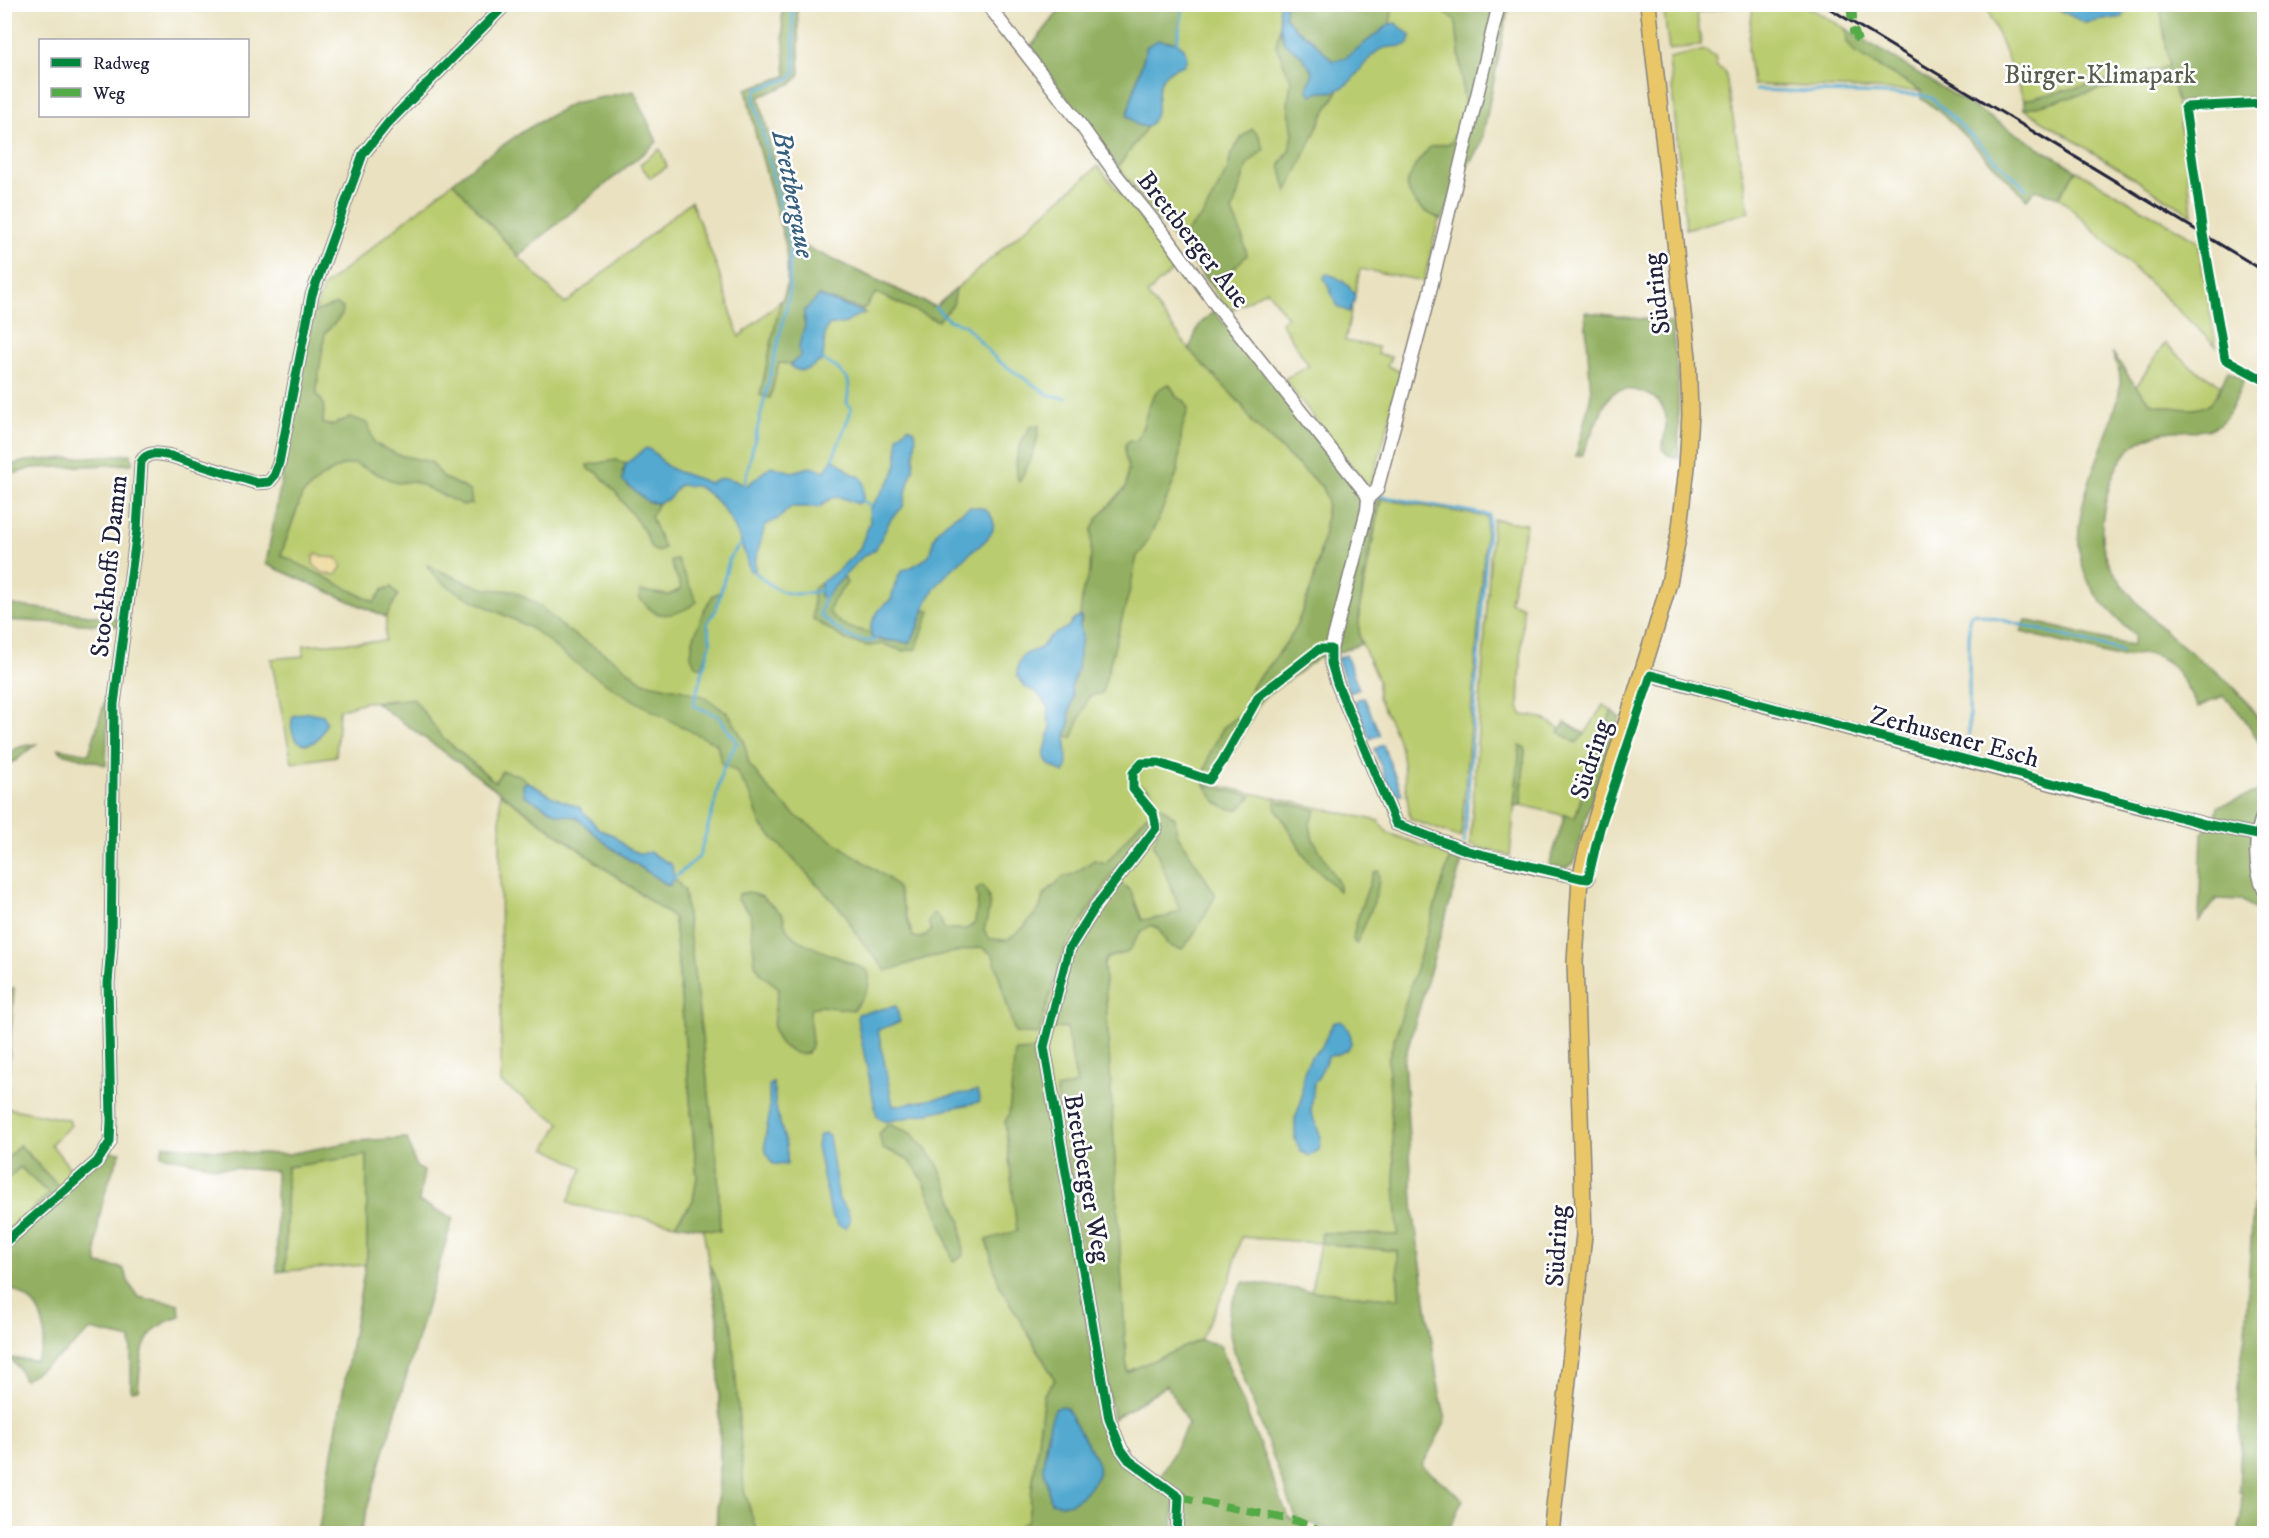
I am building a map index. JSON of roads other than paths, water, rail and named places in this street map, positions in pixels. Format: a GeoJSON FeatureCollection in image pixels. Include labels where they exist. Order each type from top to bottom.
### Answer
{"type":"FeatureCollection","features":[{"type":"Feature","properties":{"kind":"main road","name":"Südring"},"geometry":{"type":"LineString","coordinates":[[1551,1533],[1584,1235],[1575,962],[1584,879],[1589,841],[1669,583],[1680,528],[1687,466],[1690,413],[1688,357],[1648,4]]}},
{"type":"Feature","properties":{"kind":"street","name":"Stockhoffs Damm"},"geometry":{"type":"LineString","coordinates":[[4,1243],[97,1162],[110,1142],[108,983],[111,946],[114,704],[137,530],[141,462],[144,456],[150,453],[171,456],[257,483],[269,482],[274,476],[279,463],[312,295],[363,154],[388,123],[506,4]]}},
{"type":"Feature","properties":{"kind":"street","name":"Brettberger Aue"},"geometry":{"type":"LineString","coordinates":[[987,4],[1072,113],[1115,173],[1169,240],[1216,305],[1368,498]]}},
{"type":"Feature","properties":{"kind":"street"},"geometry":{"type":"LineString","coordinates":[[1499,4],[1417,339],[1377,490],[1368,498],[1367,510],[1331,649],[1331,663],[1337,683],[1396,824],[1468,851],[1584,879]]}},
{"type":"Feature","properties":{"kind":"street","name":"Zerhusener Esch"},"geometry":{"type":"LineString","coordinates":[[1642,673],[2103,798],[2258,835]]}},
{"type":"Feature","properties":{"kind":"street"},"geometry":{"type":"LineString","coordinates":[[2265,813],[2258,835],[2256,856],[2265,890]]}},
{"type":"Feature","properties":{"kind":"street","name":"Brettberger Weg"},"geometry":{"type":"LineString","coordinates":[[1156,828],[1096,906],[1069,949],[1044,1047],[1109,1419],[1121,1449],[1130,1460],[1179,1497],[1177,1533]]}},
{"type":"Feature","properties":{"kind":"water"},"geometry":{"type":"Polygon","coordinates":[[[1279,5],[1285,5],[1285,17],[1296,29],[1312,40],[1333,61],[1345,58],[1390,24],[1396,23],[1411,36],[1409,44],[1378,51],[1344,87],[1312,95],[1307,89],[1313,73],[1303,57],[1284,42],[1280,27],[1279,5]]]}},
{"type":"Feature","properties":{"kind":"water"},"geometry":{"type":"Polygon","coordinates":[[[2049,5],[2126,5],[2123,17],[2085,23],[2049,5]]]}},
{"type":"Feature","properties":{"kind":"water"},"geometry":{"type":"Polygon","coordinates":[[[1158,40],[1177,43],[1184,48],[1187,58],[1184,65],[1171,70],[1164,77],[1160,85],[1153,120],[1147,127],[1137,125],[1127,115],[1147,46],[1158,40]]]}},
{"type":"Feature","properties":{"kind":"water"},"geometry":{"type":"Polygon","coordinates":[[[1328,274],[1343,282],[1355,295],[1349,312],[1338,307],[1324,278],[1328,274]]]}},
{"type":"Feature","properties":{"kind":"water"},"geometry":{"type":"Polygon","coordinates":[[[819,296],[865,313],[846,323],[828,326],[825,332],[823,360],[808,369],[796,370],[791,367],[791,364],[800,357],[799,346],[805,325],[804,311],[819,296]]]}},
{"type":"Feature","properties":{"kind":"water"},"geometry":{"type":"Polygon","coordinates":[[[908,427],[913,429],[916,436],[913,470],[903,507],[891,519],[875,550],[862,557],[825,597],[820,596],[821,583],[859,550],[870,522],[869,510],[893,476],[897,463],[898,436],[908,427]]]}},
{"type":"Feature","properties":{"kind":"water"},"geometry":{"type":"Polygon","coordinates":[[[646,448],[654,452],[668,467],[681,473],[709,483],[724,478],[746,486],[771,466],[792,472],[810,467],[825,471],[833,458],[853,474],[861,477],[864,483],[863,501],[857,504],[838,497],[820,507],[791,507],[778,519],[765,525],[755,562],[755,572],[749,570],[738,534],[726,512],[709,494],[696,486],[679,485],[669,499],[658,503],[648,502],[622,480],[626,464],[646,448]]]}},
{"type":"Feature","properties":{"kind":"water"},"geometry":{"type":"Polygon","coordinates":[[[969,507],[978,507],[990,514],[994,522],[990,535],[938,584],[927,601],[917,630],[909,643],[872,638],[872,622],[882,607],[891,600],[901,572],[928,556],[934,537],[939,530],[969,507]]]}},
{"type":"Feature","properties":{"kind":"water"},"geometry":{"type":"Polygon","coordinates":[[[1081,616],[1082,637],[1078,667],[1071,688],[1073,697],[1066,735],[1067,767],[1064,773],[1048,764],[1044,755],[1051,727],[1048,719],[1049,707],[1036,692],[1025,687],[1017,676],[1018,664],[1023,655],[1041,648],[1049,637],[1068,627],[1073,620],[1081,616]]]}},
{"type":"Feature","properties":{"kind":"water"},"geometry":{"type":"Polygon","coordinates":[[[1346,655],[1359,689],[1350,693],[1337,659],[1346,655]]]}},
{"type":"Feature","properties":{"kind":"water"},"geometry":{"type":"Polygon","coordinates":[[[1364,697],[1380,735],[1370,739],[1354,701],[1364,697]]]}},
{"type":"Feature","properties":{"kind":"water"},"geometry":{"type":"Polygon","coordinates":[[[308,712],[323,715],[326,722],[322,733],[309,744],[297,740],[291,726],[293,716],[308,712]]]}},
{"type":"Feature","properties":{"kind":"water"},"geometry":{"type":"Polygon","coordinates":[[[1383,745],[1402,794],[1393,798],[1374,749],[1383,745]]]}},
{"type":"Feature","properties":{"kind":"water"},"geometry":{"type":"Polygon","coordinates":[[[528,782],[553,797],[579,807],[600,830],[613,835],[627,848],[641,854],[650,852],[672,865],[674,878],[669,886],[610,847],[576,817],[558,814],[524,795],[523,784],[528,782]]]}},
{"type":"Feature","properties":{"kind":"water"},"geometry":{"type":"Polygon","coordinates":[[[896,1006],[900,1022],[878,1030],[893,1106],[977,1091],[980,1102],[886,1122],[877,1117],[857,1019],[858,1014],[896,1006]]]}},
{"type":"Feature","properties":{"kind":"water"},"geometry":{"type":"Polygon","coordinates":[[[1341,1021],[1350,1034],[1351,1044],[1344,1051],[1329,1056],[1314,1083],[1311,1112],[1321,1137],[1319,1150],[1309,1156],[1301,1151],[1295,1140],[1295,1119],[1301,1102],[1304,1072],[1311,1057],[1321,1048],[1333,1023],[1341,1021]]]}},
{"type":"Feature","properties":{"kind":"water"},"geometry":{"type":"Polygon","coordinates":[[[773,1082],[777,1112],[786,1144],[787,1165],[773,1164],[766,1152],[769,1086],[773,1082]]]}},
{"type":"Feature","properties":{"kind":"water"},"geometry":{"type":"Polygon","coordinates":[[[825,1133],[829,1136],[839,1200],[848,1211],[850,1221],[846,1228],[838,1225],[831,1214],[817,1146],[819,1136],[825,1133]]]}},
{"type":"Feature","properties":{"kind":"water"},"geometry":{"type":"Polygon","coordinates":[[[1062,1406],[1067,1408],[1092,1451],[1098,1467],[1098,1474],[1094,1482],[1077,1500],[1065,1504],[1051,1502],[1043,1466],[1050,1423],[1055,1409],[1062,1406]]]}},
{"type":"Feature","properties":{"kind":"waterway","name":"Brettbergaue"},"geometry":{"type":"LineString","coordinates":[[744,485],[789,296],[790,245],[754,98],[758,89],[791,78],[795,72],[792,4]]}},
{"type":"Feature","properties":{"kind":"waterway"},"geometry":{"type":"LineString","coordinates":[[1177,43],[1184,4]]}},
{"type":"Feature","properties":{"kind":"waterway"},"geometry":{"type":"LineString","coordinates":[[1756,90],[1922,95],[1933,99],[2026,189]]}},
{"type":"Feature","properties":{"kind":"waterway"},"geometry":{"type":"LineString","coordinates":[[935,307],[949,320],[965,325],[997,360],[1049,395],[1066,398]]}},
{"type":"Feature","properties":{"kind":"waterway"},"geometry":{"type":"LineString","coordinates":[[823,360],[837,368],[848,380],[849,386],[847,403],[851,409],[850,414],[833,458]]}},
{"type":"Feature","properties":{"kind":"waterway"},"geometry":{"type":"LineString","coordinates":[[1379,496],[1489,515],[1464,843]]}},
{"type":"Feature","properties":{"kind":"waterway"},"geometry":{"type":"LineString","coordinates":[[863,501],[871,506]]}},
{"type":"Feature","properties":{"kind":"waterway"},"geometry":{"type":"LineString","coordinates":[[674,878],[699,857],[722,771],[737,742],[718,716],[693,705],[711,642],[707,623],[716,610],[730,557],[741,544]]}},
{"type":"Feature","properties":{"kind":"waterway"},"geometry":{"type":"LineString","coordinates":[[755,572],[770,585],[792,594],[820,590]]}},
{"type":"Feature","properties":{"kind":"waterway"},"geometry":{"type":"LineString","coordinates":[[825,597],[820,615],[846,635],[861,640],[876,640]]}},
{"type":"Feature","properties":{"kind":"waterway"},"geometry":{"type":"LineString","coordinates":[[1969,751],[1969,619],[1971,614],[1975,613],[2122,651]]}},
{"type":"Feature","properties":{"kind":"railway"},"geometry":{"type":"LineString","coordinates":[[1822,4],[2264,271]]}},
{"type":"Feature","properties":{"kind":"park label","name":"Bürger-Klimapark"},"geometry":{"type":"Point","coordinates":[2100,74]}}]}
